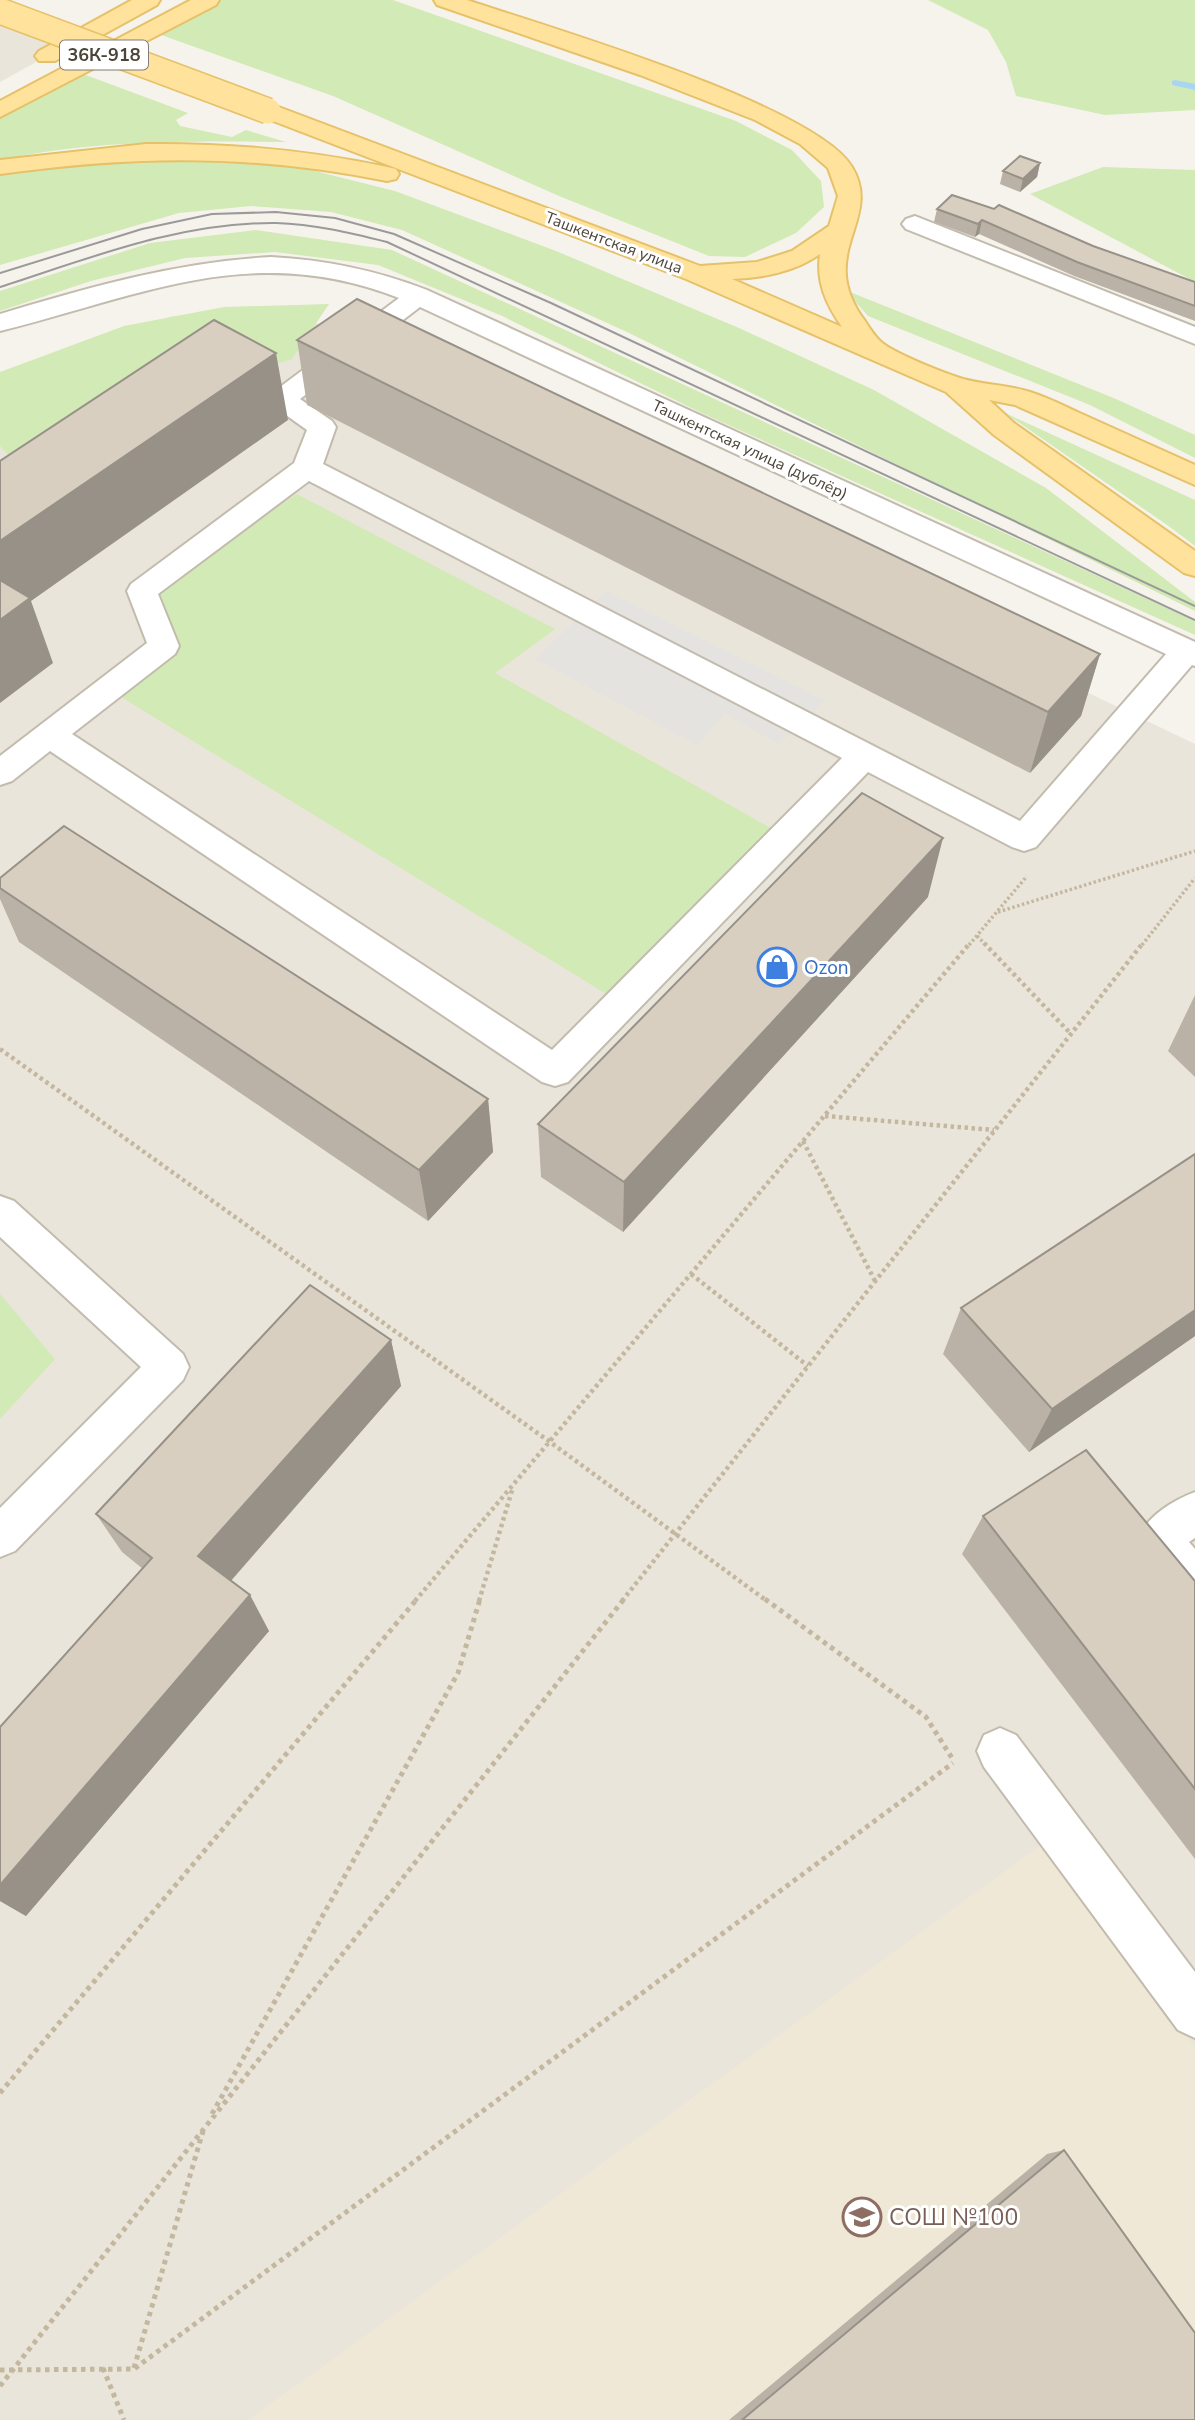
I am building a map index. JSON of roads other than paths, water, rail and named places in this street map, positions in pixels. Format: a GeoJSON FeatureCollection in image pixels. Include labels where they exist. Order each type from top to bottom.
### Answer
{"type":"FeatureCollection","features":[{"type":"Feature","properties":{"kind":"main road","name":"36К-918"},"geometry":{"type":"LineString","coordinates":[[22,70],[149,0]]}},
{"type":"Feature","properties":{"kind":"main road","name":"36К-918"},"geometry":{"type":"LineString","coordinates":[[0,110],[208,0]]}},
{"type":"Feature","properties":{"kind":"main road"},"geometry":{"type":"LineString","coordinates":[[445,0],[664,75],[797,131],[838,163],[849,189],[851,208],[841,229],[831,264],[835,295],[843,313],[874,351]]}},
{"type":"Feature","properties":{"kind":"main road","name":"Ташкентская улица"},"geometry":{"type":"LineString","coordinates":[[0,11],[695,273],[956,386],[1022,398],[1195,476]]}},
{"type":"Feature","properties":{"kind":"main road"},"geometry":{"type":"LineString","coordinates":[[0,167],[115,152],[213,150],[281,156],[378,172],[513,204]]}},
{"type":"Feature","properties":{"kind":"main road"},"geometry":{"type":"LineString","coordinates":[[695,273],[760,270],[801,256],[841,229]]}},
{"type":"Feature","properties":{"kind":"main road","name":"Ташкентская улица"},"geometry":{"type":"LineString","coordinates":[[956,386],[1004,429],[1195,566]]}},
{"type":"Feature","properties":{"kind":"street"},"geometry":{"type":"LineString","coordinates":[[915,224],[1195,336]]}},
{"type":"Feature","properties":{"kind":"street","name":"Ташкентская улица (дублёр)"},"geometry":{"type":"LineString","coordinates":[[0,323],[141,280],[224,267],[298,266],[362,276],[418,296],[1191,653]]}},
{"type":"Feature","properties":{"kind":"street"},"geometry":{"type":"LineString","coordinates":[[0,773],[164,646],[142,591],[307,468],[322,427],[282,399],[418,296]]}},
{"type":"Feature","properties":{"kind":"street"},"geometry":{"type":"LineString","coordinates":[[307,468],[1024,838],[1191,653]]}},
{"type":"Feature","properties":{"kind":"street"},"geometry":{"type":"LineString","coordinates":[[50,735],[555,1071],[863,755]]}},
{"type":"Feature","properties":{"kind":"street"},"geometry":{"type":"LineString","coordinates":[[0,1213],[169,1367],[0,1537]]}},
{"type":"Feature","properties":{"kind":"street"},"geometry":{"type":"LineString","coordinates":[[1195,1513],[1159,1539],[1195,1582]]}},
{"type":"Feature","properties":{"kind":"street"},"geometry":{"type":"LineString","coordinates":[[1000,1751],[1195,2013]]}},
{"type":"Feature","properties":{"kind":"waterway"},"geometry":{"type":"LineString","coordinates":[[1175,83],[1195,87]]}},
{"type":"Feature","properties":{"kind":"tram line"},"geometry":{"type":"LineString","coordinates":[[0,273],[142,229],[212,214],[276,212],[335,218],[394,234],[551,303],[1195,606]]}},
{"type":"Feature","properties":{"kind":"tram line"},"geometry":{"type":"LineString","coordinates":[[0,287],[136,244],[205,228],[240,224],[304,225],[387,242],[1195,620]]}},
{"type":"Feature","properties":{"kind":"place","name":"Ozon"},"geometry":{"type":"Point","coordinates":[777,967]}},
{"type":"Feature","properties":{"kind":"place","name":"СОШ №100"},"geometry":{"type":"Point","coordinates":[862,2217]}}]}
